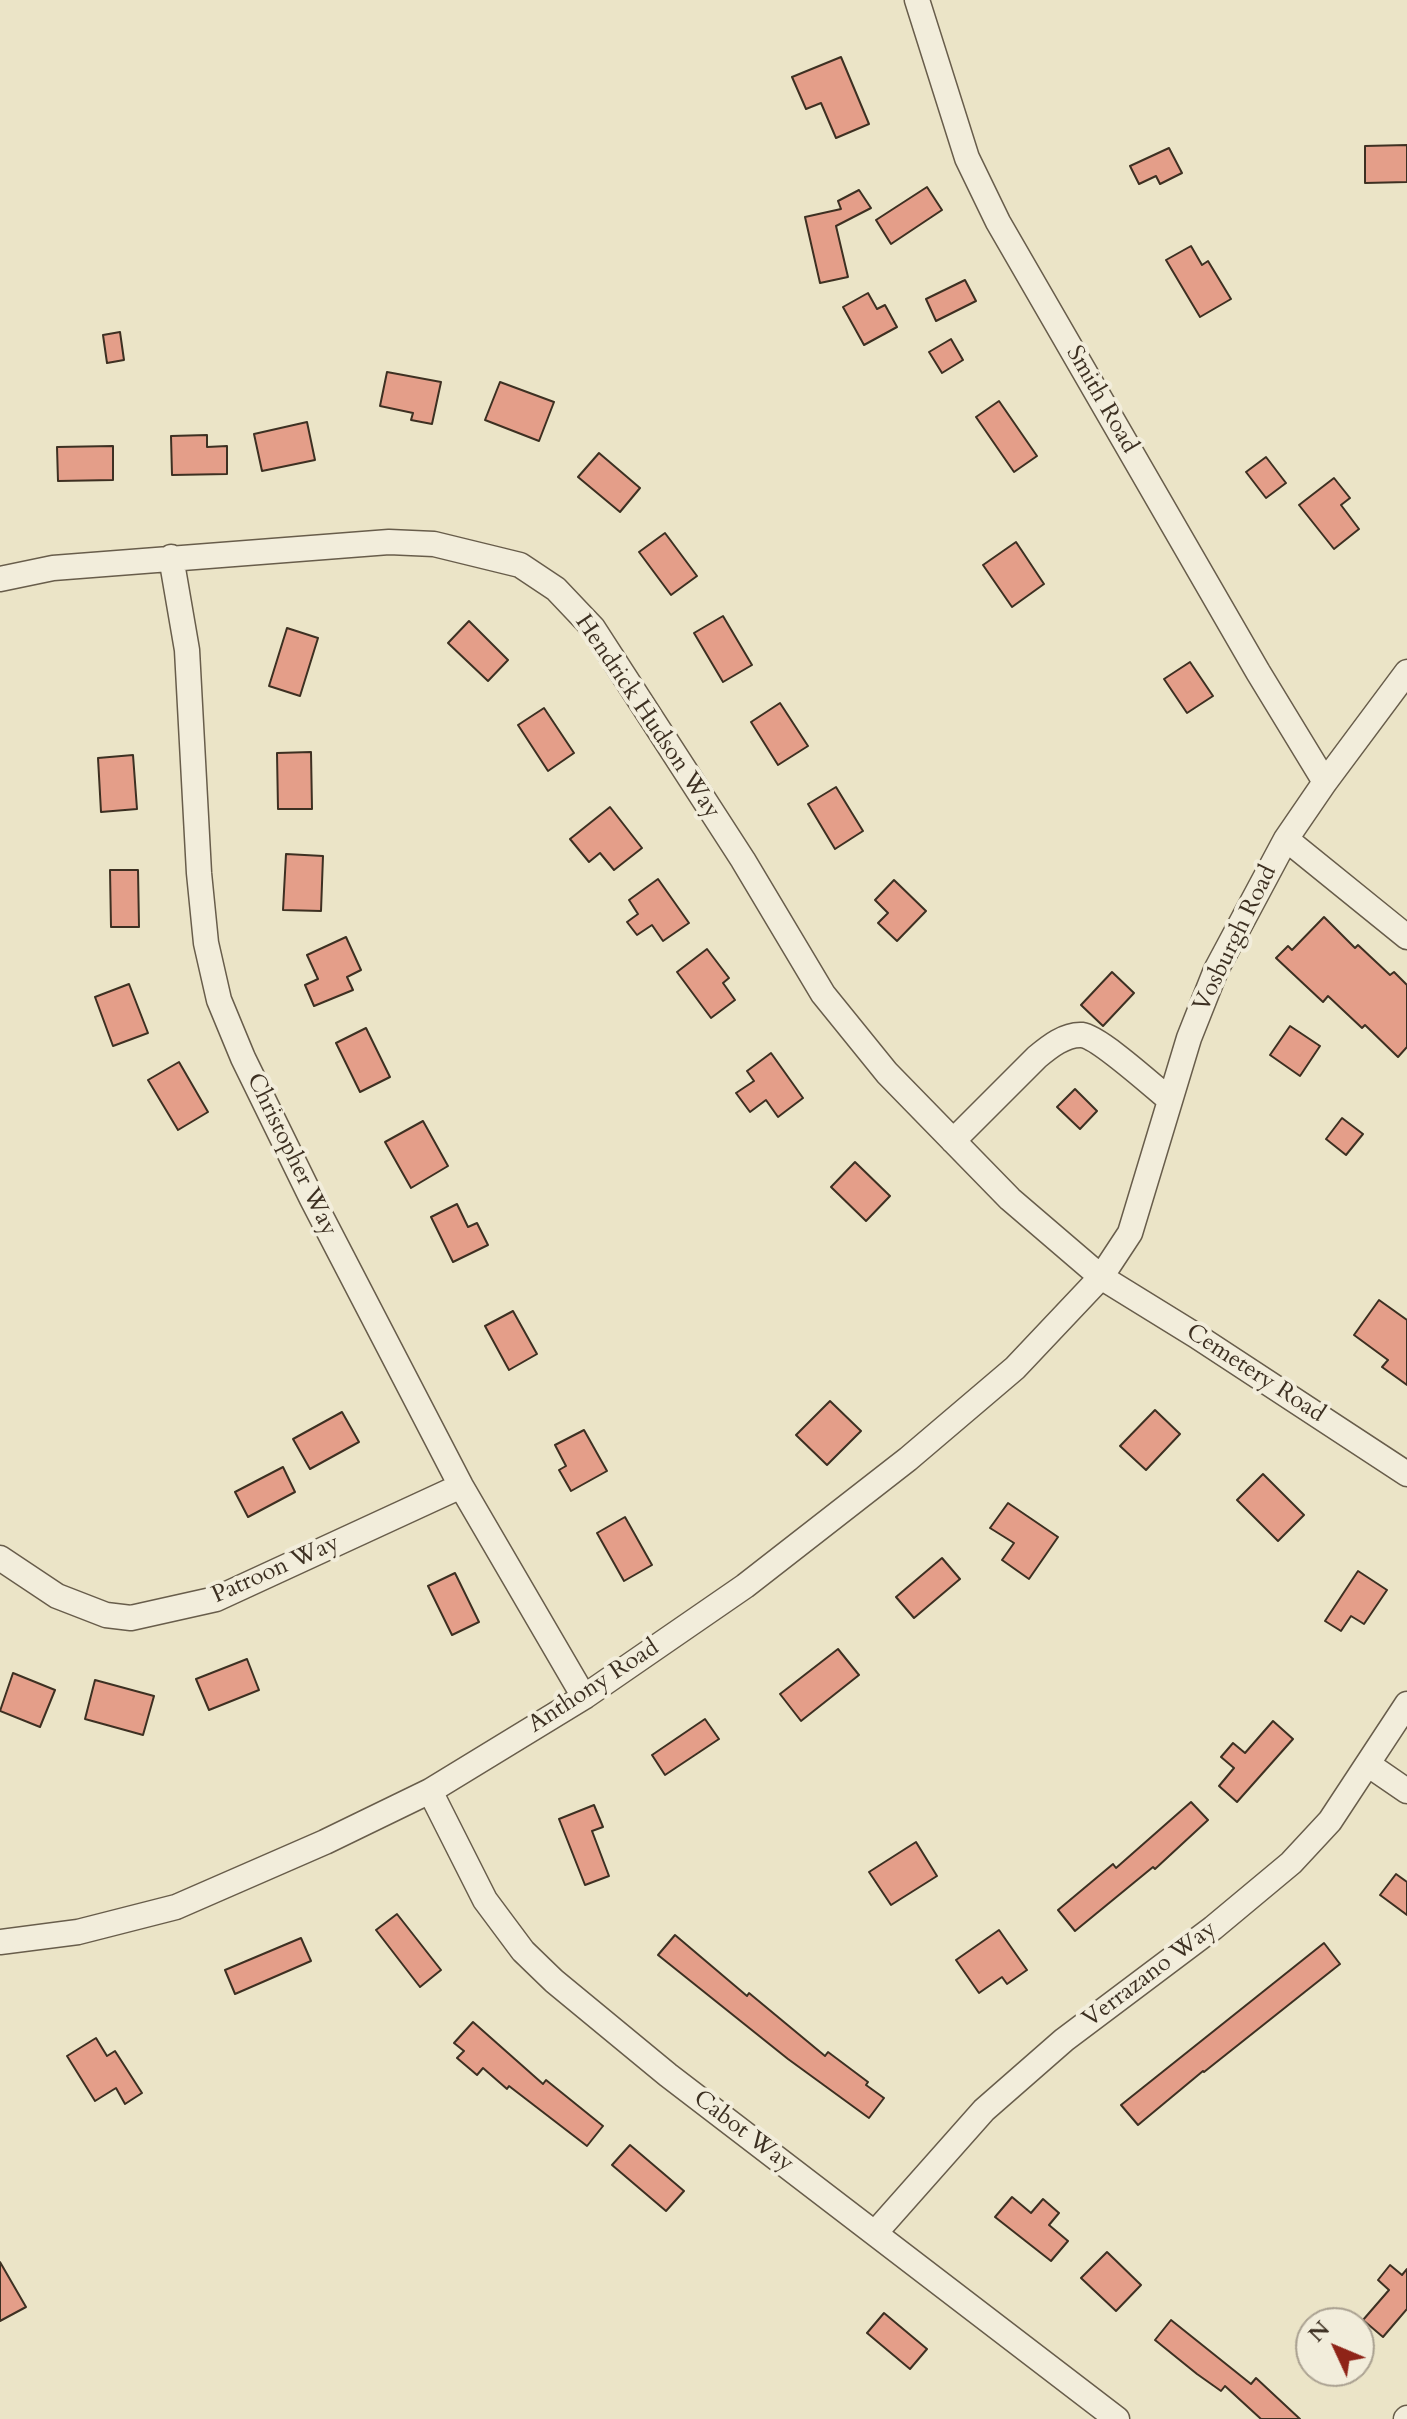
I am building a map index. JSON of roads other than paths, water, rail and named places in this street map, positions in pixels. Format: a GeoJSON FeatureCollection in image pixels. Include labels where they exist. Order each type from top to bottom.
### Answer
{"type":"FeatureCollection","features":[{"type":"Feature","properties":{"kind":"street","name":"Smith Road"},"geometry":{"type":"LineString","coordinates":[[917,0],[967,158],[998,222],[1325,782]]}},
{"type":"Feature","properties":{"kind":"street","name":"Hendrick Hudson Way"},"geometry":{"type":"LineString","coordinates":[[0,579],[53,568],[389,542],[434,544],[520,565],[556,589],[593,628],[743,860],[823,994],[887,1073],[1010,1199],[1101,1277]]}},
{"type":"Feature","properties":{"kind":"street","name":"Christopher Way"},"geometry":{"type":"LineString","coordinates":[[171,557],[187,650],[199,873],[206,943],[219,1000],[243,1058],[312,1199],[461,1486],[584,1697]]}},
{"type":"Feature","properties":{"kind":"street","name":"Vosburgh Road"},"geometry":{"type":"LineString","coordinates":[[1101,1277],[1130,1233],[1189,1038],[1216,970],[1247,907],[1286,839],[1407,672]]}},
{"type":"Feature","properties":{"kind":"street"},"geometry":{"type":"LineString","coordinates":[[1286,839],[1407,937]]}},
{"type":"Feature","properties":{"kind":"street"},"geometry":{"type":"LineString","coordinates":[[953,1141],[1037,1057],[1051,1045],[1072,1036],[1086,1035],[1170,1100]]}},
{"type":"Feature","properties":{"kind":"street","name":"Cemetery Road"},"geometry":{"type":"LineString","coordinates":[[1101,1277],[1407,1474]]}},
{"type":"Feature","properties":{"kind":"street","name":"Anthony Road"},"geometry":{"type":"LineString","coordinates":[[0,1942],[78,1932],[176,1907],[325,1842],[430,1791],[584,1697],[745,1586],[908,1459],[1015,1368],[1101,1277]]}},
{"type":"Feature","properties":{"kind":"street","name":"Patroon Way"},"geometry":{"type":"LineString","coordinates":[[0,1558],[57,1596],[106,1615],[131,1618],[216,1599],[461,1486]]}},
{"type":"Feature","properties":{"kind":"street","name":"Verrazano Way"},"geometry":{"type":"LineString","coordinates":[[875,2233],[984,2110],[1064,2040],[1213,1928],[1291,1863],[1330,1821],[1407,1704]]}},
{"type":"Feature","properties":{"kind":"street"},"geometry":{"type":"LineString","coordinates":[[1369,1765],[1407,1791]]}},
{"type":"Feature","properties":{"kind":"street","name":"Cabot Way"},"geometry":{"type":"LineString","coordinates":[[430,1791],[485,1900],[523,1951],[554,1981],[668,2075],[875,2233],[1100,2414]]}}]}
